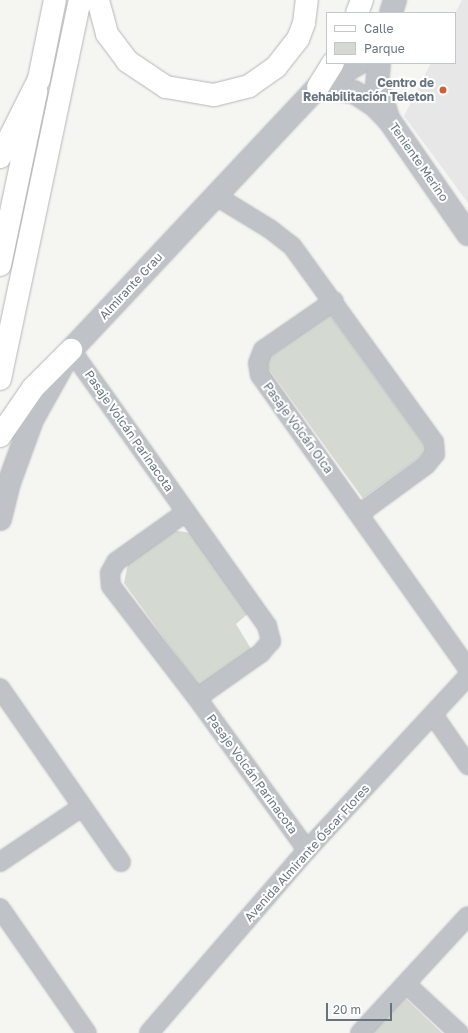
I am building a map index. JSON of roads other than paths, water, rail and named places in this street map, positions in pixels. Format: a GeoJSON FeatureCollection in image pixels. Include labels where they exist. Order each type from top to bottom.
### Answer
{"type":"FeatureCollection","features":[{"type":"Feature","properties":{"kind":"main road"},"geometry":{"type":"LineString","coordinates":[[0,265],[55,0]]}},
{"type":"Feature","properties":{"kind":"main road"},"geometry":{"type":"LineString","coordinates":[[0,379],[80,0]]}},
{"type":"Feature","properties":{"kind":"main road"},"geometry":{"type":"LineString","coordinates":[[98,0],[107,34],[127,62],[166,87],[214,95],[249,86],[276,67],[298,39],[304,23],[307,0]]}},
{"type":"Feature","properties":{"kind":"main road"},"geometry":{"type":"LineString","coordinates":[[357,12],[362,0]]}},
{"type":"Feature","properties":{"kind":"main road"},"geometry":{"type":"LineString","coordinates":[[318,87],[332,64]]}},
{"type":"Feature","properties":{"kind":"main road"},"geometry":{"type":"LineString","coordinates":[[0,157],[39,79]]}},
{"type":"Feature","properties":{"kind":"main road"},"geometry":{"type":"LineString","coordinates":[[0,436],[33,388],[71,350]]}},
{"type":"Feature","properties":{"kind":"street"},"geometry":{"type":"LineString","coordinates":[[391,12],[395,0]]}},
{"type":"Feature","properties":{"kind":"street","name":"Almirante Grau"},"geometry":{"type":"LineString","coordinates":[[0,519],[9,484],[32,420],[71,350],[318,87],[357,64]]}},
{"type":"Feature","properties":{"kind":"street","name":"Teniente Merino"},"geometry":{"type":"LineString","coordinates":[[379,64],[377,84],[389,120],[468,234]]}},
{"type":"Feature","properties":{"kind":"street"},"geometry":{"type":"LineString","coordinates":[[318,87],[354,92],[374,105],[389,120]]}},
{"type":"Feature","properties":{"kind":"street"},"geometry":{"type":"LineString","coordinates":[[216,196],[270,229],[292,246],[334,301],[434,442],[435,454],[426,465],[359,514]]}},
{"type":"Feature","properties":{"kind":"street","name":"Pasaje Volcán Olca"},"geometry":{"type":"LineString","coordinates":[[334,301],[263,350],[258,363],[260,375],[468,669]]}},
{"type":"Feature","properties":{"kind":"street","name":"Pasaje Volcán Parinacota"},"geometry":{"type":"LineString","coordinates":[[71,350],[267,626],[271,641],[261,653],[197,698]]}},
{"type":"Feature","properties":{"kind":"street","name":"Pasaje Volcán Parinacota"},"geometry":{"type":"LineString","coordinates":[[186,512],[116,562],[110,573],[111,586],[197,698],[307,850]]}},
{"type":"Feature","properties":{"kind":"street","name":"Avenida Almirante Óscar Flores"},"geometry":{"type":"LineString","coordinates":[[149,1033],[307,850],[434,716],[468,676]]}},
{"type":"Feature","properties":{"kind":"street"},"geometry":{"type":"LineString","coordinates":[[0,688],[122,862]]}},
{"type":"Feature","properties":{"kind":"street"},"geometry":{"type":"LineString","coordinates":[[434,716],[468,765]]}},
{"type":"Feature","properties":{"kind":"street"},"geometry":{"type":"LineString","coordinates":[[0,862],[82,807]]}},
{"type":"Feature","properties":{"kind":"street"},"geometry":{"type":"LineString","coordinates":[[0,908],[87,1033]]}},
{"type":"Feature","properties":{"kind":"street"},"geometry":{"type":"LineString","coordinates":[[360,1033],[468,916]]}},
{"type":"Feature","properties":{"kind":"street"},"geometry":{"type":"LineString","coordinates":[[406,984],[459,1033]]}},
{"type":"Feature","properties":{"kind":"place","name":"Centro de Rehabilitación Teleton"},"geometry":{"type":"Point","coordinates":[443,90]}}]}
